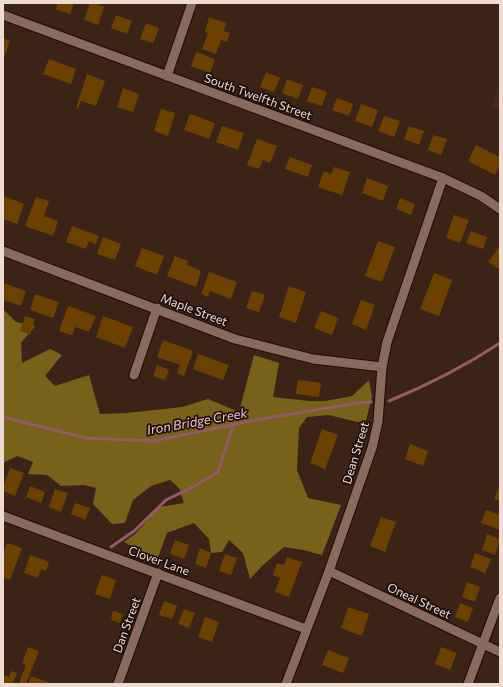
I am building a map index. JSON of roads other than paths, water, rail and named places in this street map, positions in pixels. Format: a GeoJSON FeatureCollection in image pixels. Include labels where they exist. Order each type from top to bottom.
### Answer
{"type":"FeatureCollection","features":[{"type":"Feature","properties":{"kind":"street"},"geometry":{"type":"LineString","coordinates":[[166,76],[192,3]]}},
{"type":"Feature","properties":{"kind":"street","name":"South Twelfth Street"},"geometry":{"type":"LineString","coordinates":[[3,15],[443,178],[481,196],[500,209]]}},
{"type":"Feature","properties":{"kind":"street","name":"Dean Street"},"geometry":{"type":"LineString","coordinates":[[286,684],[377,433],[382,367],[389,333],[443,178]]}},
{"type":"Feature","properties":{"kind":"street","name":"Maple Street"},"geometry":{"type":"LineString","coordinates":[[3,251],[157,308],[235,339],[313,359],[382,367]]}},
{"type":"Feature","properties":{"kind":"street"},"geometry":{"type":"LineString","coordinates":[[134,374],[157,308]]}},
{"type":"Feature","properties":{"kind":"street","name":"Clover Lane"},"geometry":{"type":"LineString","coordinates":[[3,516],[306,629]]}},
{"type":"Feature","properties":{"kind":"street","name":"Oneal Street"},"geometry":{"type":"LineString","coordinates":[[328,571],[500,652]]}},
{"type":"Feature","properties":{"kind":"street","name":"Dan Street"},"geometry":{"type":"LineString","coordinates":[[118,684],[158,574]]}},
{"type":"Feature","properties":{"kind":"street"},"geometry":{"type":"LineString","coordinates":[[468,684],[500,598]]}},
{"type":"Feature","properties":{"kind":"waterway","name":"Iron Bridge Creek"},"geometry":{"type":"LineString","coordinates":[[389,401],[446,375],[500,343]]}},
{"type":"Feature","properties":{"kind":"waterway","name":"Iron Bridge Creek"},"geometry":{"type":"LineString","coordinates":[[3,417],[86,438],[154,441],[255,420],[371,402]]}},
{"type":"Feature","properties":{"kind":"waterway"},"geometry":{"type":"LineString","coordinates":[[111,547],[134,531],[166,500],[193,487],[218,472],[233,425]]}}]}
